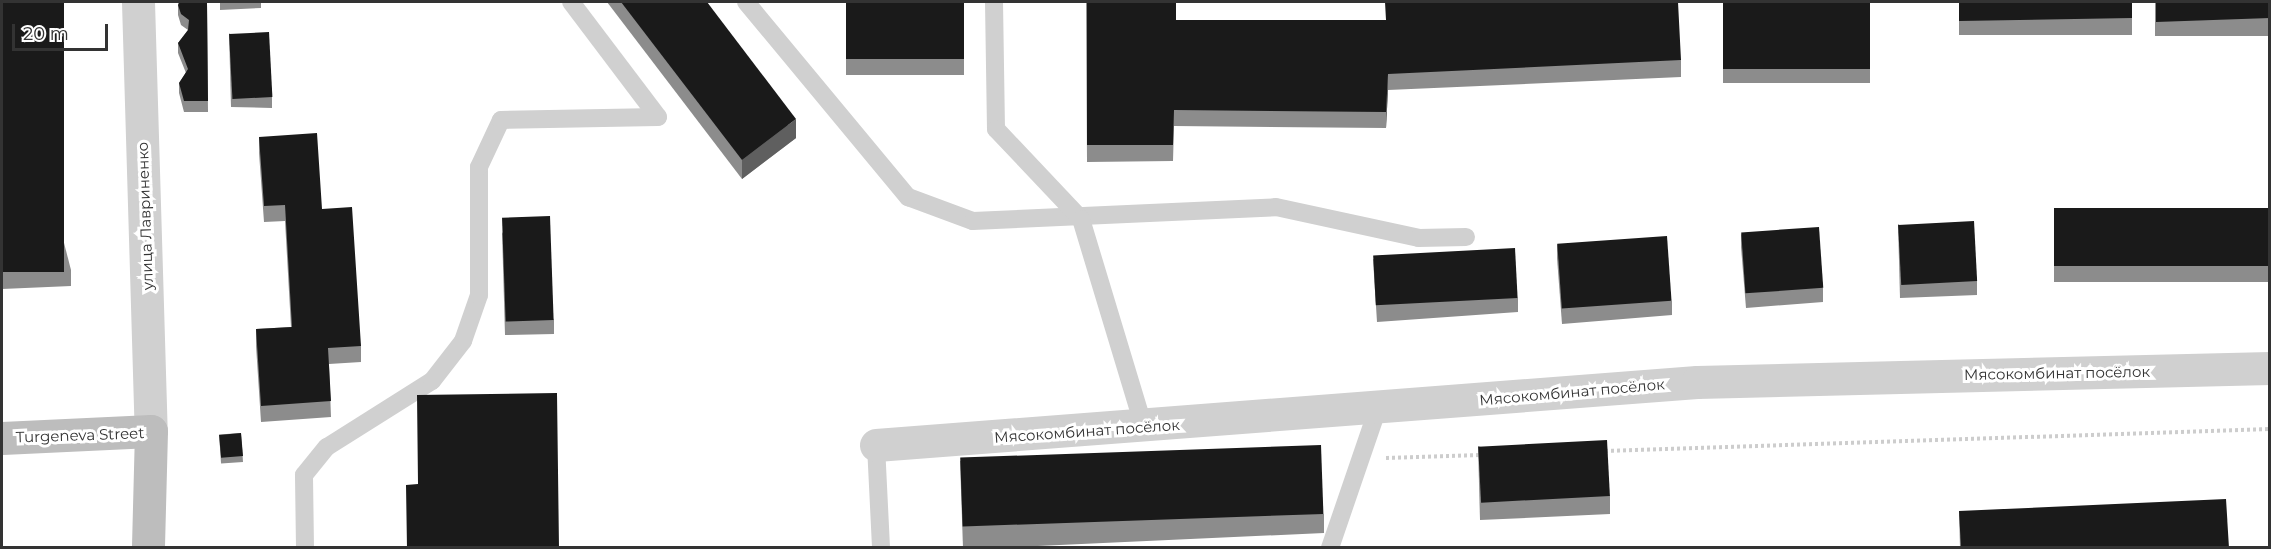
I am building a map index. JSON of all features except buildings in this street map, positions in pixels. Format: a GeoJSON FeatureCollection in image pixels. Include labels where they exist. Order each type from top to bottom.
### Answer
{"type":"FeatureCollection","features":[{"type":"Feature","properties":{"kind":"street","name":"улица Лавриненко"},"geometry":{"type":"LineString","coordinates":[[138,2],[151,431]]}},
{"type":"Feature","properties":{"kind":"street","name":"Мясокомбинат посёлок"},"geometry":{"type":"LineString","coordinates":[[876,446],[1144,428],[1697,382],[2270,368]]}},
{"type":"Feature","properties":{"kind":"street","name":"Turgeneva Street"},"geometry":{"type":"LineString","coordinates":[[2,438],[151,431],[148,548]]}},
{"type":"Feature","properties":{"kind":"lane"},"geometry":{"type":"LineString","coordinates":[[305,548],[304,475],[327,447],[432,381],[463,340],[479,295],[479,167],[501,120],[658,117],[571,2]]}},
{"type":"Feature","properties":{"kind":"lane"},"geometry":{"type":"LineString","coordinates":[[746,2],[908,197],[973,221],[1081,219],[1276,207],[1419,238],[1466,237]]}},
{"type":"Feature","properties":{"kind":"lane"},"geometry":{"type":"LineString","coordinates":[[994,2],[996,129],[1081,219],[1144,428]]}},
{"type":"Feature","properties":{"kind":"lane"},"geometry":{"type":"LineString","coordinates":[[1330,548],[1378,408]]}},
{"type":"Feature","properties":{"kind":"lane"},"geometry":{"type":"LineString","coordinates":[[876,446],[881,548]]}},
{"type":"Feature","properties":{"kind":"path"},"geometry":{"type":"LineString","coordinates":[[1600,451],[2270,429]]}},
{"type":"Feature","properties":{"kind":"path"},"geometry":{"type":"LineString","coordinates":[[1361,459],[1492,454]]}}]}
